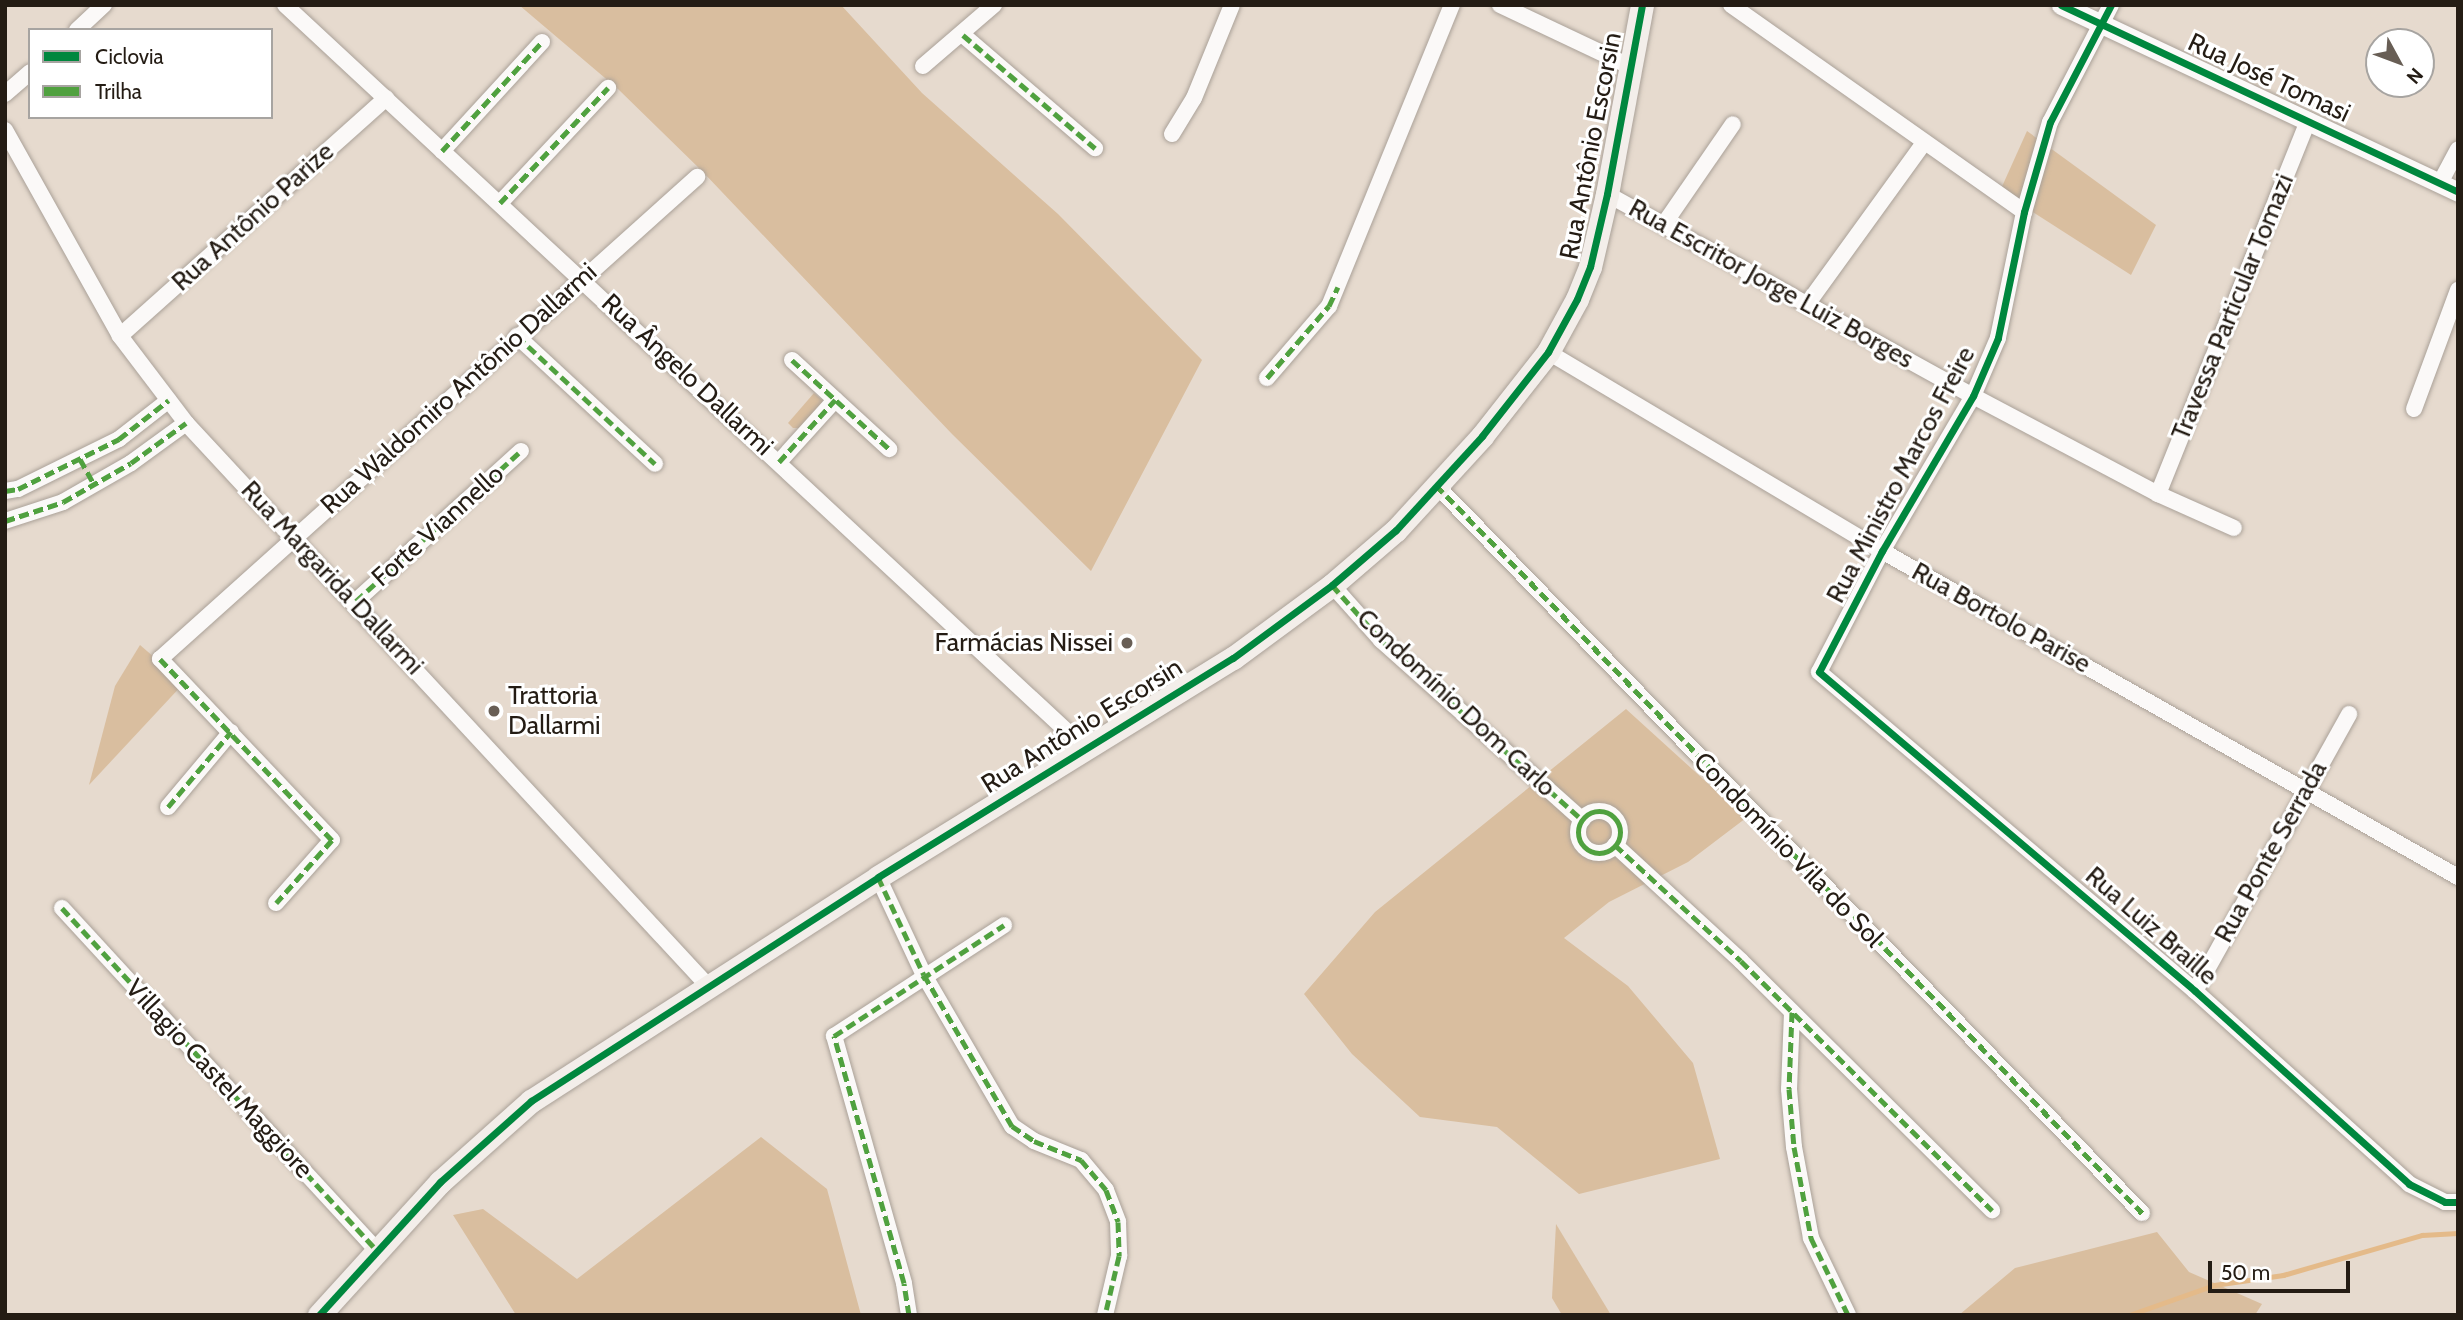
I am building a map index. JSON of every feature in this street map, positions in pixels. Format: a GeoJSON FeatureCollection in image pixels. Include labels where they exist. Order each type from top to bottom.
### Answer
{"type":"FeatureCollection","features":[{"type":"Feature","properties":{"kind":"main road","name":"Rua Antônio Escorsin"},"geometry":{"type":"LineString","coordinates":[[319,1315],[376,1249],[440,1182],[531,1101],[878,877],[1233,658],[1332,585],[1396,530],[1548,352],[1590,267],[1607,194],[1642,5]]}},
{"type":"Feature","properties":{"kind":"street"},"geometry":{"type":"LineString","coordinates":[[79,28],[104,5]]}},
{"type":"Feature","properties":{"kind":"street","name":"Rua Ângelo Dallarmi"},"geometry":{"type":"LineString","coordinates":[[285,5],[582,277],[1086,749]]}},
{"type":"Feature","properties":{"kind":"street"},"geometry":{"type":"LineString","coordinates":[[923,66],[963,35],[994,5]]}},
{"type":"Feature","properties":{"kind":"street"},"geometry":{"type":"LineString","coordinates":[[1172,134],[1194,99],[1232,5]]}},
{"type":"Feature","properties":{"kind":"street"},"geometry":{"type":"LineString","coordinates":[[1267,378],[1329,306],[1452,5]]}},
{"type":"Feature","properties":{"kind":"street"},"geometry":{"type":"LineString","coordinates":[[1500,5],[1629,66]]}},
{"type":"Feature","properties":{"kind":"street"},"geometry":{"type":"LineString","coordinates":[[1731,5],[2024,212]]}},
{"type":"Feature","properties":{"kind":"street","name":"Rua José Tomasi"},"geometry":{"type":"LineString","coordinates":[[2061,5],[2458,192]]}},
{"type":"Feature","properties":{"kind":"street","name":"Rua Ministro Marcos Freire"},"geometry":{"type":"LineString","coordinates":[[1819,672],[1882,551],[1973,396],[1998,338],[2024,212],[2050,122],[2111,5]]}},
{"type":"Feature","properties":{"kind":"street"},"geometry":{"type":"LineString","coordinates":[[963,35],[1095,148]]}},
{"type":"Feature","properties":{"kind":"street"},"geometry":{"type":"LineString","coordinates":[[442,151],[541,42]]}},
{"type":"Feature","properties":{"kind":"street"},"geometry":{"type":"LineString","coordinates":[[5,94],[28,74]]}},
{"type":"Feature","properties":{"kind":"street"},"geometry":{"type":"LineString","coordinates":[[500,203],[608,88]]}},
{"type":"Feature","properties":{"kind":"street","name":"Rua Antônio Parize"},"geometry":{"type":"LineString","coordinates":[[120,336],[386,98]]}},
{"type":"Feature","properties":{"kind":"street","name":"Travessa Particular Tomazi"},"geometry":{"type":"LineString","coordinates":[[2158,494],[2308,120]]}},
{"type":"Feature","properties":{"kind":"street"},"geometry":{"type":"LineString","coordinates":[[1664,224],[1733,124]]}},
{"type":"Feature","properties":{"kind":"street","name":"Rua Margarida Dallarmi"},"geometry":{"type":"LineString","coordinates":[[5,130],[120,336],[187,423],[356,601],[709,987]]}},
{"type":"Feature","properties":{"kind":"street"},"geometry":{"type":"LineString","coordinates":[[1808,303],[1924,143]]}},
{"type":"Feature","properties":{"kind":"street"},"geometry":{"type":"LineString","coordinates":[[2440,183],[2458,149]]}},
{"type":"Feature","properties":{"kind":"street","name":"Rua Waldomiro Antônio Dallarmi"},"geometry":{"type":"LineString","coordinates":[[231,732],[160,659],[582,277],[697,177]]}},
{"type":"Feature","properties":{"kind":"street","name":"Rua Escritor Jorge Luiz Borges"},"geometry":{"type":"LineString","coordinates":[[1607,194],[1973,396],[2158,494],[2234,528]]}},
{"type":"Feature","properties":{"kind":"street"},"geometry":{"type":"LineString","coordinates":[[2414,409],[2458,290]]}},
{"type":"Feature","properties":{"kind":"street"},"geometry":{"type":"LineString","coordinates":[[517,336],[655,464]]}},
{"type":"Feature","properties":{"kind":"street","name":"Rua Bortolo Parise"},"geometry":{"type":"LineString","coordinates":[[1548,352],[1882,551],[2458,877]]}},
{"type":"Feature","properties":{"kind":"street"},"geometry":{"type":"LineString","coordinates":[[792,360],[889,449]]}},
{"type":"Feature","properties":{"kind":"street"},"geometry":{"type":"LineString","coordinates":[[5,491],[119,439],[169,400]]}},
{"type":"Feature","properties":{"kind":"street"},"geometry":{"type":"LineString","coordinates":[[779,462],[835,400]]}},
{"type":"Feature","properties":{"kind":"street"},"geometry":{"type":"LineString","coordinates":[[5,521],[63,502],[187,423]]}},
{"type":"Feature","properties":{"kind":"street","name":"Forte Viannello"},"geometry":{"type":"LineString","coordinates":[[356,601],[521,451]]}},
{"type":"Feature","properties":{"kind":"street"},"geometry":{"type":"LineString","coordinates":[[80,459],[94,484]]}},
{"type":"Feature","properties":{"kind":"street","name":"Condomínio Vila do Sol"},"geometry":{"type":"LineString","coordinates":[[1436,485],[2142,1213]]}},
{"type":"Feature","properties":{"kind":"street","name":"Condomínio Dom Carlo"},"geometry":{"type":"LineString","coordinates":[[1332,585],[1381,640],[1581,820]]}},
{"type":"Feature","properties":{"kind":"street","name":"Rua Luiz Braille"},"geometry":{"type":"LineString","coordinates":[[1819,672],[2195,991],[2409,1184],[2445,1202],[2458,1202]]}},
{"type":"Feature","properties":{"kind":"street","name":"Rua Ponte Serrada"},"geometry":{"type":"LineString","coordinates":[[2195,991],[2349,714]]}},
{"type":"Feature","properties":{"kind":"street"},"geometry":{"type":"LineString","coordinates":[[168,807],[231,732],[332,840],[276,903]]}},
{"type":"Feature","properties":{"kind":"street"},"geometry":{"type":"LineString","coordinates":[[1592,812],[1606,812],[1616,820],[1620,833],[1615,845],[1604,853],[1591,852],[1581,844],[1577,832],[1581,820],[1592,812]]}},
{"type":"Feature","properties":{"kind":"street"},"geometry":{"type":"LineString","coordinates":[[1615,845],[1792,1012],[1992,1210]]}},
{"type":"Feature","properties":{"kind":"street"},"geometry":{"type":"LineString","coordinates":[[878,877],[924,975],[1012,1126],[1034,1141],[1081,1160],[1106,1191],[1118,1222],[1119,1256],[1105,1315]]}},
{"type":"Feature","properties":{"kind":"street","name":"Villagio Castel Maggiore"},"geometry":{"type":"LineString","coordinates":[[62,908],[376,1249]]}},
{"type":"Feature","properties":{"kind":"street"},"geometry":{"type":"LineString","coordinates":[[909,1315],[834,1036],[1004,925]]}},
{"type":"Feature","properties":{"kind":"street"},"geometry":{"type":"LineString","coordinates":[[1792,1012],[1789,1089],[1794,1147],[1811,1238],[1847,1315]]}},
{"type":"Feature","properties":{"kind":"shaded area"},"geometry":{"type":"Polygon","coordinates":[[[519,5],[841,5],[922,93],[1058,214],[1202,360],[1091,571],[952,434],[702,171],[618,89],[519,5]]]}},
{"type":"Feature","properties":{"kind":"shaded area"},"geometry":{"type":"Polygon","coordinates":[[[2027,131],[2156,225],[2131,275],[2000,191],[2027,131]]]}},
{"type":"Feature","properties":{"kind":"shaded area"},"geometry":{"type":"Polygon","coordinates":[[[814,393],[830,407],[801,428],[793,428],[788,423],[814,393]]]}},
{"type":"Feature","properties":{"kind":"shaded area"},"geometry":{"type":"Polygon","coordinates":[[[140,645],[184,683],[89,785],[115,686],[140,645]]]}},
{"type":"Feature","properties":{"kind":"shaded area"},"geometry":{"type":"Polygon","coordinates":[[[1626,709],[1746,818],[1688,862],[1609,902],[1564,938],[1628,986],[1693,1063],[1720,1159],[1579,1194],[1497,1127],[1420,1117],[1352,1054],[1304,994],[1375,912],[1626,709]]]}},
{"type":"Feature","properties":{"kind":"shaded area"},"geometry":{"type":"Polygon","coordinates":[[[761,1137],[827,1189],[861,1315],[516,1315],[453,1215],[483,1209],[577,1279],[761,1137]]]}},
{"type":"Feature","properties":{"kind":"shaded area"},"geometry":{"type":"Polygon","coordinates":[[[1556,1224],[1611,1315],[1562,1315],[1552,1298],[1556,1224]]]}},
{"type":"Feature","properties":{"kind":"shaded area"},"geometry":{"type":"Polygon","coordinates":[[[2157,1232],[2189,1272],[2262,1304],[2255,1315],[1959,1315],[2015,1268],[2157,1232]]]}},
{"type":"Feature","properties":{"kind":"waterway"},"geometry":{"type":"LineString","coordinates":[[2129,1315],[2214,1285],[2283,1275],[2422,1235],[2458,1233]]}},
{"type":"Feature","properties":{"kind":"marked path"},"geometry":{"type":"LineString","coordinates":[[963,35],[1095,148]]}},
{"type":"Feature","properties":{"kind":"marked path"},"geometry":{"type":"LineString","coordinates":[[442,151],[542,42]]}},
{"type":"Feature","properties":{"kind":"marked path"},"geometry":{"type":"LineString","coordinates":[[500,203],[608,88]]}},
{"type":"Feature","properties":{"kind":"marked path"},"geometry":{"type":"LineString","coordinates":[[1267,378],[1329,306],[1338,287]]}},
{"type":"Feature","properties":{"kind":"marked path"},"geometry":{"type":"LineString","coordinates":[[517,336],[655,464]]}},
{"type":"Feature","properties":{"kind":"marked path"},"geometry":{"type":"LineString","coordinates":[[792,360],[889,449]]}},
{"type":"Feature","properties":{"kind":"marked path"},"geometry":{"type":"LineString","coordinates":[[5,491],[18,489],[119,439],[169,400]]}},
{"type":"Feature","properties":{"kind":"marked path"},"geometry":{"type":"LineString","coordinates":[[779,462],[835,400]]}},
{"type":"Feature","properties":{"kind":"marked path"},"geometry":{"type":"LineString","coordinates":[[5,521],[63,502],[131,463],[186,423]]}},
{"type":"Feature","properties":{"kind":"marked path"},"geometry":{"type":"LineString","coordinates":[[356,601],[521,451]]}},
{"type":"Feature","properties":{"kind":"marked path"},"geometry":{"type":"LineString","coordinates":[[80,459],[94,484]]}},
{"type":"Feature","properties":{"kind":"marked path"},"geometry":{"type":"LineString","coordinates":[[1436,485],[2142,1213]]}},
{"type":"Feature","properties":{"kind":"marked path"},"geometry":{"type":"LineString","coordinates":[[1332,585],[1381,640],[1582,820]]}},
{"type":"Feature","properties":{"kind":"marked path"},"geometry":{"type":"LineString","coordinates":[[160,659],[332,840],[276,903]]}},
{"type":"Feature","properties":{"kind":"marked path"},"geometry":{"type":"LineString","coordinates":[[168,807],[231,732]]}},
{"type":"Feature","properties":{"kind":"marked path"},"geometry":{"type":"LineString","coordinates":[[1599,811],[1614,817],[1620,832],[1614,847],[1599,853],[1584,847],[1578,832],[1584,817],[1599,811]]}},
{"type":"Feature","properties":{"kind":"marked path"},"geometry":{"type":"LineString","coordinates":[[1615,845],[1741,961],[1992,1210]]}},
{"type":"Feature","properties":{"kind":"marked path"},"geometry":{"type":"LineString","coordinates":[[878,877],[924,975],[1012,1126],[1034,1141],[1081,1160],[1106,1190],[1118,1222],[1119,1256],[1105,1315]]}},
{"type":"Feature","properties":{"kind":"marked path"},"geometry":{"type":"LineString","coordinates":[[62,908],[376,1249]]}},
{"type":"Feature","properties":{"kind":"marked path"},"geometry":{"type":"LineString","coordinates":[[909,1315],[904,1283],[834,1036],[1004,925]]}},
{"type":"Feature","properties":{"kind":"marked path"},"geometry":{"type":"LineString","coordinates":[[1792,1012],[1789,1089],[1794,1147],[1811,1238],[1848,1315]]}},
{"type":"Feature","properties":{"kind":"cycle path"},"geometry":{"type":"LineString","coordinates":[[319,1315],[440,1182],[531,1101],[878,877],[1233,658],[1332,585],[1396,530],[1482,436],[1548,352],[1577,299],[1590,267],[1607,194],[1642,5]]}},
{"type":"Feature","properties":{"kind":"cycle path"},"geometry":{"type":"LineString","coordinates":[[2061,5],[2458,192]]}},
{"type":"Feature","properties":{"kind":"cycle path"},"geometry":{"type":"LineString","coordinates":[[2111,5],[2050,122],[2024,212],[1998,338],[1973,396],[1882,551],[1819,672],[2195,991],[2409,1184],[2445,1202],[2458,1202]]}},
{"type":"Feature","properties":{"kind":"place","name":"Farmácias Nissei"},"geometry":{"type":"Point","coordinates":[1127,643]}},
{"type":"Feature","properties":{"kind":"place","name":"Trattoria Dallarmi"},"geometry":{"type":"Point","coordinates":[494,711]}}]}
